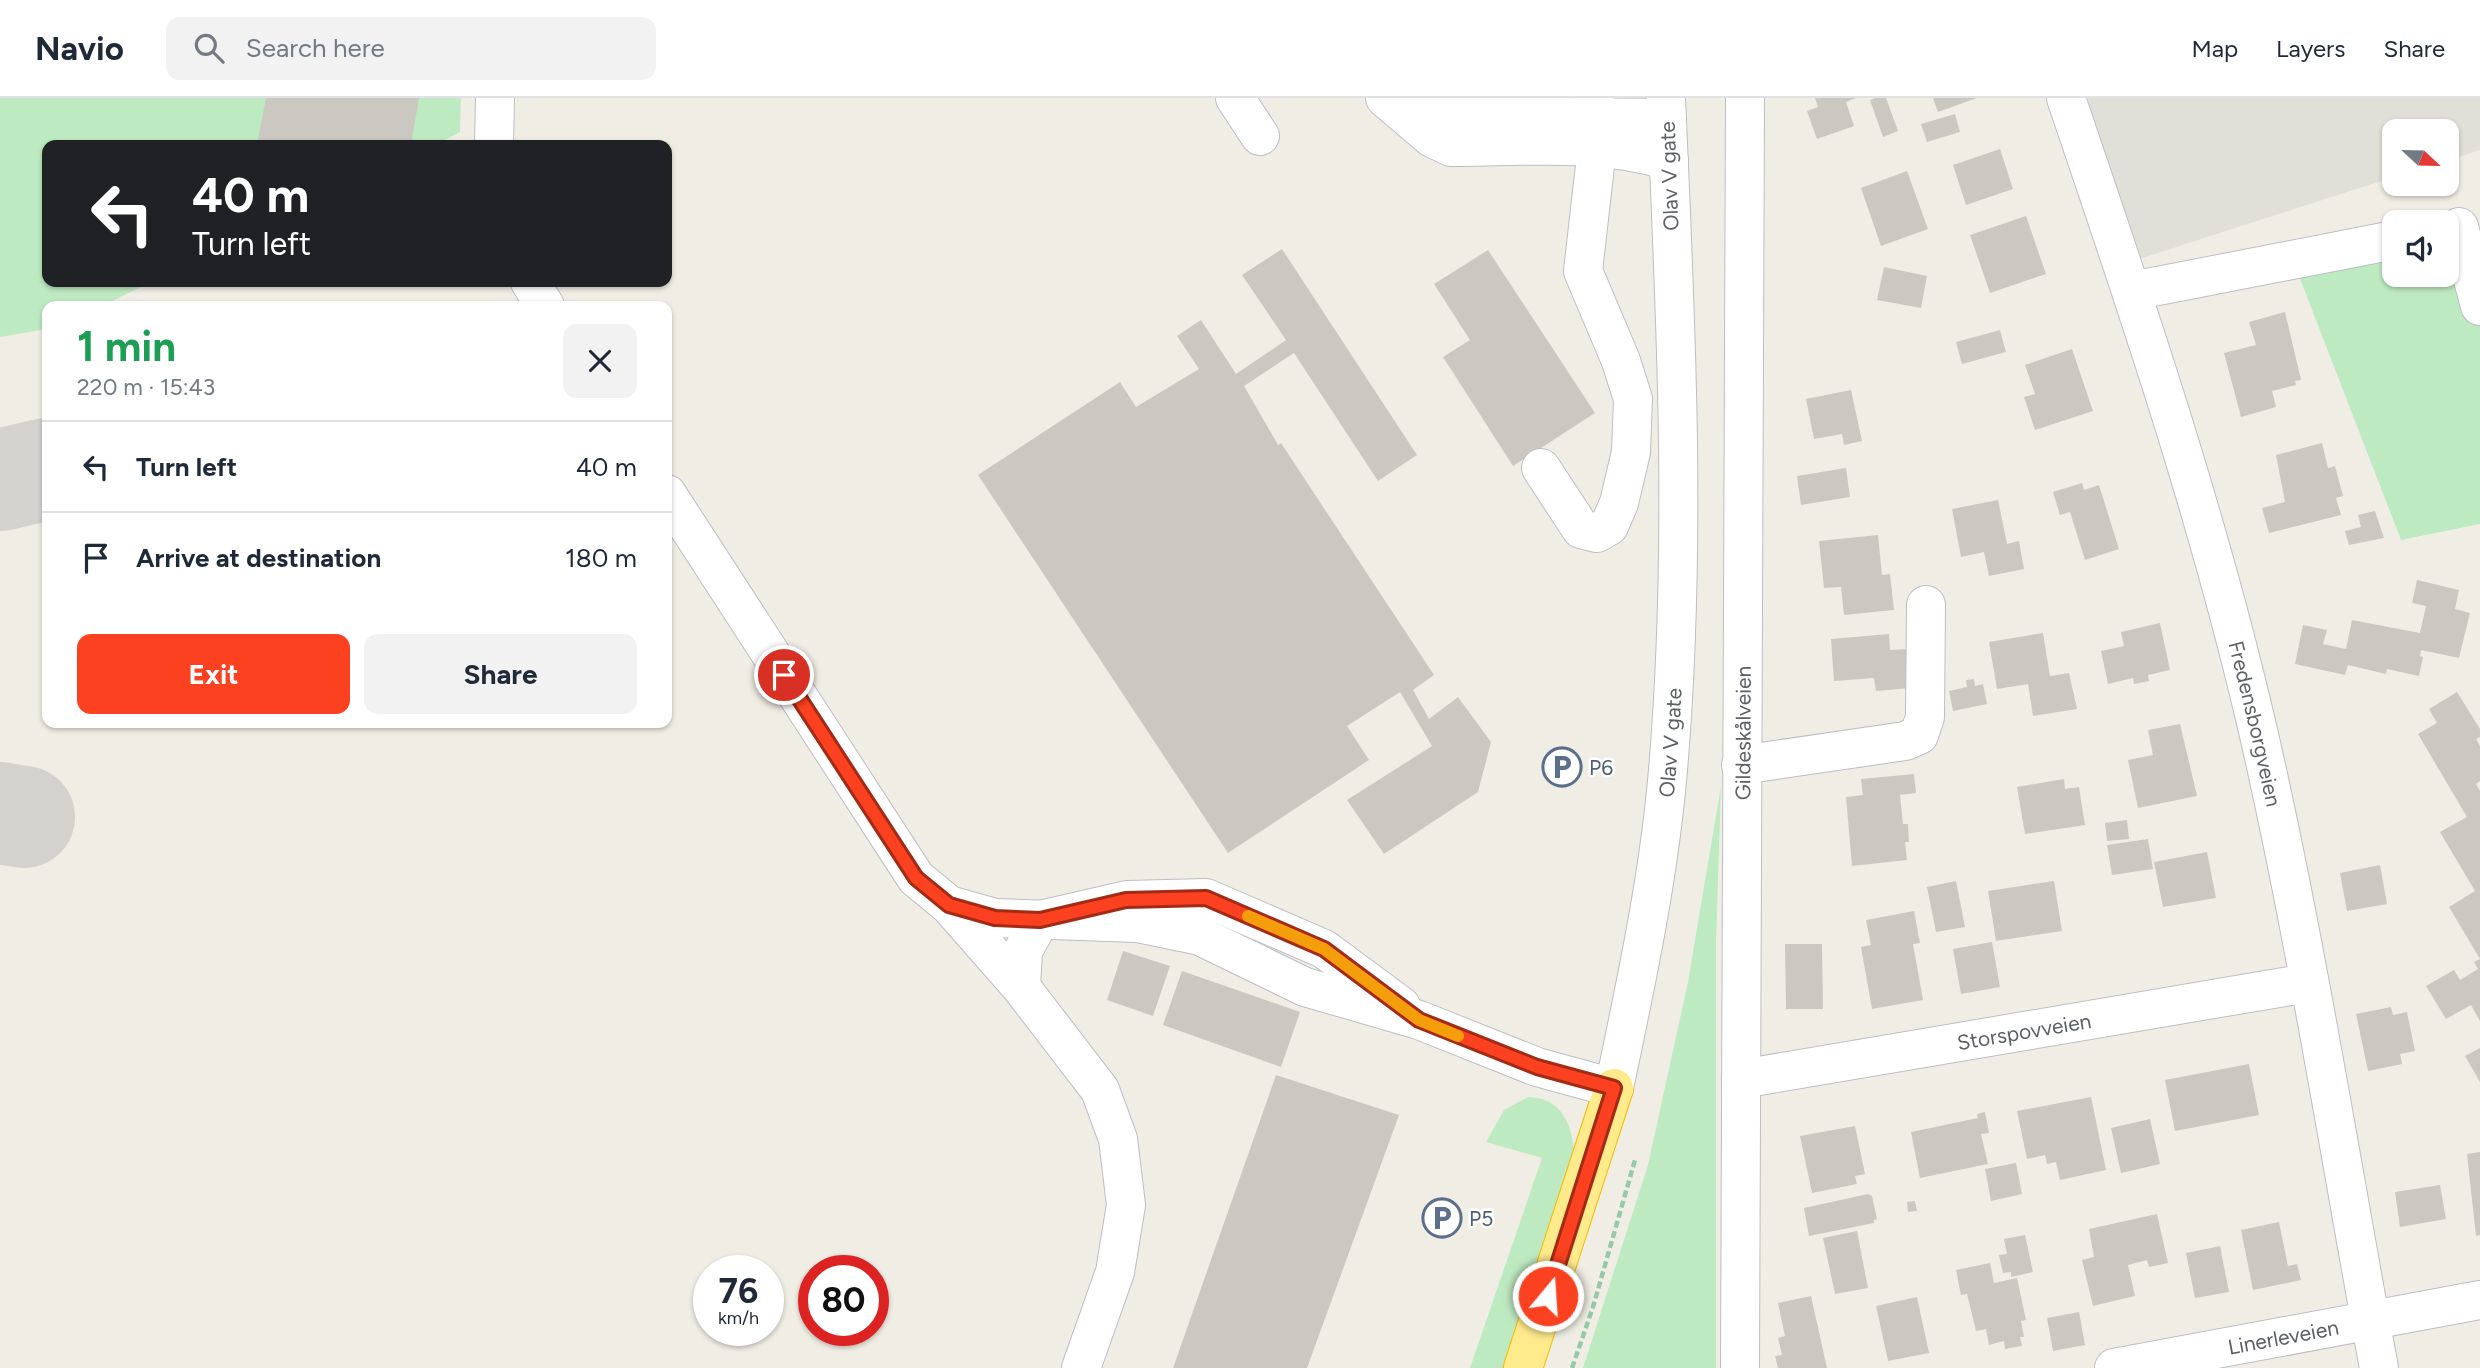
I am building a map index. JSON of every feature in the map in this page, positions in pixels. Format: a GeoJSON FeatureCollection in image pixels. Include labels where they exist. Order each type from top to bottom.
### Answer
{"type":"FeatureCollection","features":[{"type":"Feature","properties":{"kind":"highway","name":"Olav V gate"},"geometry":{"type":"LineString","coordinates":[[1523,1368],[1588,1175],[1614,1088]]}},
{"type":"Feature","properties":{"kind":"street"},"geometry":{"type":"LineString","coordinates":[[494,140],[495,98]]}},
{"type":"Feature","properties":{"kind":"street"},"geometry":{"type":"LineString","coordinates":[[1236,98],[1260,136]]}},
{"type":"Feature","properties":{"kind":"street","name":"Gildeskålveien"},"geometry":{"type":"LineString","coordinates":[[1740,1368],[1745,98]]}},
{"type":"Feature","properties":{"kind":"street","name":"Fredensborgveien"},"geometry":{"type":"LineString","coordinates":[[2066,98],[2132,291],[2214,561],[2266,766],[2379,1368]]}},
{"type":"Feature","properties":{"kind":"street"},"geometry":{"type":"LineString","coordinates":[[1387,99],[1432,113],[1460,116],[1595,121],[1666,108]]}},
{"type":"Feature","properties":{"kind":"street","name":"Olav V gate"},"geometry":{"type":"LineString","coordinates":[[1614,1088],[1654,879],[1668,772],[1676,664],[1680,511],[1666,108]]}},
{"type":"Feature","properties":{"kind":"street"},"geometry":{"type":"LineString","coordinates":[[1595,121],[1633,150],[1669,161]]}},
{"type":"Feature","properties":{"kind":"street"},"geometry":{"type":"LineString","coordinates":[[1541,468],[1581,529],[1597,533],[1609,526],[1619,503],[1631,452],[1633,399],[1621,361],[1583,271],[1595,121]]}},
{"type":"Feature","properties":{"kind":"street"},"geometry":{"type":"LineString","coordinates":[[2462,227],[2480,306]]}},
{"type":"Feature","properties":{"kind":"street"},"geometry":{"type":"LineString","coordinates":[[2132,291],[2382,242]]}},
{"type":"Feature","properties":{"kind":"street"},"geometry":{"type":"LineString","coordinates":[[672,502],[916,878],[949,905],[1021,987],[1100,1090],[1118,1139],[1126,1205],[1115,1272],[1081,1368]]}},
{"type":"Feature","properties":{"kind":"street"},"geometry":{"type":"LineString","coordinates":[[1741,765],[1905,741],[1919,734],[1925,717],[1926,605]]}},
{"type":"Feature","properties":{"kind":"street"},"geometry":{"type":"LineString","coordinates":[[949,905],[995,918],[1040,920],[1126,900],[1206,898],[1324,949],[1419,1020],[1537,1067],[1614,1088]]}},
{"type":"Feature","properties":{"kind":"street"},"geometry":{"type":"LineString","coordinates":[[1021,987],[1023,951],[1040,920]]}},
{"type":"Feature","properties":{"kind":"street","name":"Storspovveien"},"geometry":{"type":"LineString","coordinates":[[1741,1079],[2308,983]]}},
{"type":"Feature","properties":{"kind":"street","name":"Linerleveien"},"geometry":{"type":"LineString","coordinates":[[2114,1368],[2480,1300]]}},
{"type":"Feature","properties":{"kind":"shaded area"},"geometry":{"type":"Polygon","coordinates":[[[2069,98],[2480,98],[2480,150],[2459,157],[2459,119],[2382,119],[2382,181],[2133,261],[2069,98]]]}},
{"type":"Feature","properties":{"kind":"green space"},"geometry":{"type":"Polygon","coordinates":[[[0,98],[461,98],[460,132],[445,140],[42,140],[42,287],[141,287],[112,301],[42,301],[42,330],[0,337],[0,98]]]}},
{"type":"Feature","properties":{"kind":"green space"},"geometry":{"type":"Polygon","coordinates":[[[2480,238],[2480,524],[2401,540],[2299,276],[2382,259],[2382,287],[2459,287],[2459,242],[2480,238]]]}},
{"type":"Feature","properties":{"kind":"green space"},"geometry":{"type":"Polygon","coordinates":[[[1721,786],[1716,942],[1716,1368],[1583,1368],[1648,1165],[1688,982],[1721,786]]]}},
{"type":"Feature","properties":{"kind":"green space"},"geometry":{"type":"Polygon","coordinates":[[[1528,1097],[1549,1102],[1563,1114],[1571,1132],[1575,1154],[1506,1368],[1470,1368],[1542,1158],[1486,1142],[1504,1110],[1528,1097]]]}},
{"type":"Feature","properties":{"kind":"building"},"geometry":{"type":"Polygon","coordinates":[[[266,98],[419,98],[412,140],[258,140],[266,98]]]}},
{"type":"Feature","properties":{"kind":"building"},"geometry":{"type":"Polygon","coordinates":[[[1815,98],[1856,98],[1846,102],[1854,126],[1817,139],[1807,111],[1818,107],[1815,98]]]}},
{"type":"Feature","properties":{"kind":"building"},"geometry":{"type":"Polygon","coordinates":[[[1886,98],[1898,131],[1883,137],[1870,100],[1886,98]]]}},
{"type":"Feature","properties":{"kind":"building"},"geometry":{"type":"Polygon","coordinates":[[[1933,98],[1977,98],[1938,112],[1933,98]]]}},
{"type":"Feature","properties":{"kind":"building"},"geometry":{"type":"Polygon","coordinates":[[[1955,114],[1960,132],[1927,142],[1921,124],[1955,114]]]}},
{"type":"Feature","properties":{"kind":"building"},"geometry":{"type":"Polygon","coordinates":[[[2000,149],[2013,189],[1966,205],[1953,165],[2000,149]]]}},
{"type":"Feature","properties":{"kind":"building"},"geometry":{"type":"Polygon","coordinates":[[[1907,171],[1928,229],[1881,246],[1861,188],[1907,171]]]}},
{"type":"Feature","properties":{"kind":"building"},"geometry":{"type":"Polygon","coordinates":[[[2026,216],[2046,274],[1990,293],[1970,235],[2026,216]]]}},
{"type":"Feature","properties":{"kind":"building"},"geometry":{"type":"Polygon","coordinates":[[[1282,249],[1417,455],[1378,481],[1294,353],[1244,386],[1278,445],[1281,443],[1434,675],[1413,690],[1429,719],[1458,697],[1491,742],[1478,792],[1384,854],[1347,800],[1432,746],[1400,692],[1347,726],[1369,760],[1228,853],[978,475],[1120,382],[1136,407],[1199,369],[1177,336],[1201,320],[1236,374],[1286,340],[1242,275],[1282,249]]]}},
{"type":"Feature","properties":{"kind":"building"},"geometry":{"type":"Polygon","coordinates":[[[1488,250],[1595,413],[1513,466],[1443,357],[1470,340],[1434,284],[1488,250]]]}},
{"type":"Feature","properties":{"kind":"building"},"geometry":{"type":"Polygon","coordinates":[[[1884,267],[1927,276],[1921,308],[1877,300],[1884,267]]]}},
{"type":"Feature","properties":{"kind":"building"},"geometry":{"type":"Polygon","coordinates":[[[2285,312],[2301,380],[2295,381],[2296,385],[2272,391],[2276,407],[2241,417],[2224,353],[2256,345],[2249,322],[2285,312]]]}},
{"type":"Feature","properties":{"kind":"building"},"geometry":{"type":"Polygon","coordinates":[[[2000,330],[2006,352],[1962,364],[1956,342],[2000,330]]]}},
{"type":"Feature","properties":{"kind":"building"},"geometry":{"type":"Polygon","coordinates":[[[2072,349],[2093,411],[2035,430],[2024,397],[2035,394],[2025,365],[2072,349]]]}},
{"type":"Feature","properties":{"kind":"building"},"geometry":{"type":"Polygon","coordinates":[[[1851,390],[1862,441],[1844,445],[1842,434],[1814,439],[1806,399],[1851,390]]]}},
{"type":"Feature","properties":{"kind":"building"},"geometry":{"type":"Polygon","coordinates":[[[2322,443],[2328,468],[2335,466],[2343,496],[2336,498],[2341,515],[2269,533],[2262,508],[2285,502],[2276,455],[2322,443]]]}},
{"type":"Feature","properties":{"kind":"building"},"geometry":{"type":"Polygon","coordinates":[[[1846,468],[1850,497],[1801,505],[1797,476],[1846,468]]]}},
{"type":"Feature","properties":{"kind":"building"},"geometry":{"type":"Polygon","coordinates":[[[2082,483],[2084,490],[2099,485],[2119,549],[2085,560],[2070,512],[2060,515],[2053,492],[2082,483]]]}},
{"type":"Feature","properties":{"kind":"building"},"geometry":{"type":"Polygon","coordinates":[[[1998,500],[2007,544],[2019,541],[2024,569],[1989,576],[1984,552],[1961,557],[1952,509],[1998,500]]]}},
{"type":"Feature","properties":{"kind":"building"},"geometry":{"type":"Polygon","coordinates":[[[2375,511],[2384,538],[2349,545],[2345,531],[2361,527],[2358,515],[2375,511]]]}},
{"type":"Feature","properties":{"kind":"building"},"geometry":{"type":"Polygon","coordinates":[[[1878,535],[1882,575],[1890,574],[1894,610],[1844,615],[1841,587],[1824,588],[1819,541],[1878,535]]]}},
{"type":"Feature","properties":{"kind":"building"},"geometry":{"type":"Polygon","coordinates":[[[2417,580],[2459,590],[2455,609],[2470,613],[2459,658],[2421,650],[2420,656],[2423,657],[2419,676],[2387,669],[2386,674],[2348,665],[2345,675],[2295,664],[2303,625],[2327,630],[2323,644],[2346,649],[2352,620],[2420,633],[2426,606],[2412,603],[2417,580]]]}},
{"type":"Feature","properties":{"kind":"building"},"geometry":{"type":"Polygon","coordinates":[[[2160,623],[2170,670],[2148,675],[2149,681],[2134,684],[2133,678],[2108,684],[2101,651],[2124,646],[2121,632],[2160,623]]]}},
{"type":"Feature","properties":{"kind":"building"},"geometry":{"type":"Polygon","coordinates":[[[2043,633],[2050,676],[2069,673],[2077,709],[2033,716],[2028,684],[1997,689],[1989,642],[2043,633]]]}},
{"type":"Feature","properties":{"kind":"building"},"geometry":{"type":"Polygon","coordinates":[[[1889,634],[1890,650],[1908,649],[1911,688],[1876,691],[1874,678],[1834,681],[1831,639],[1889,634]]]}},
{"type":"Feature","properties":{"kind":"building"},"geometry":{"type":"Polygon","coordinates":[[[1974,679],[1975,686],[1983,684],[1987,704],[1953,711],[1949,691],[1967,687],[1966,680],[1974,679]]]}},
{"type":"Feature","properties":{"kind":"building"},"geometry":{"type":"Polygon","coordinates":[[[2457,692],[2480,729],[2480,737],[2476,739],[2480,746],[2480,781],[2476,784],[2480,791],[2480,959],[2449,907],[2475,891],[2440,832],[2467,817],[2418,734],[2437,723],[2429,709],[2457,692]]]}},
{"type":"Feature","properties":{"kind":"building"},"geometry":{"type":"Polygon","coordinates":[[[2180,724],[2197,796],[2138,808],[2128,760],[2153,755],[2148,730],[2180,724]]]}},
{"type":"Feature","properties":{"kind":"building"},"geometry":{"type":"Polygon","coordinates":[[[1914,774],[1916,793],[1900,795],[1903,824],[1908,824],[1909,842],[1905,842],[1907,860],[1852,866],[1846,797],[1863,795],[1861,779],[1914,774]]]}},
{"type":"Feature","properties":{"kind":"building"},"geometry":{"type":"Polygon","coordinates":[[[2064,779],[2065,789],[2079,787],[2085,825],[2025,834],[2017,787],[2064,779]]]}},
{"type":"Feature","properties":{"kind":"building"},"geometry":{"type":"Polygon","coordinates":[[[2127,820],[2129,839],[2107,841],[2105,823],[2127,820]]]}},
{"type":"Feature","properties":{"kind":"building"},"geometry":{"type":"Polygon","coordinates":[[[2148,839],[2153,869],[2112,875],[2107,845],[2148,839]]]}},
{"type":"Feature","properties":{"kind":"building"},"geometry":{"type":"Polygon","coordinates":[[[2207,852],[2216,898],[2163,907],[2154,862],[2207,852]]]}},
{"type":"Feature","properties":{"kind":"building"},"geometry":{"type":"Polygon","coordinates":[[[2380,865],[2387,904],[2347,911],[2340,873],[2380,865]]]}},
{"type":"Feature","properties":{"kind":"building"},"geometry":{"type":"Polygon","coordinates":[[[1956,881],[1965,927],[1936,932],[1927,887],[1956,881]]]}},
{"type":"Feature","properties":{"kind":"building"},"geometry":{"type":"Polygon","coordinates":[[[2054,881],[2062,931],[1996,941],[1988,891],[2054,881]]]}},
{"type":"Feature","properties":{"kind":"building"},"geometry":{"type":"Polygon","coordinates":[[[1914,911],[1920,943],[1913,944],[1923,1000],[1872,1009],[1861,947],[1871,945],[1866,920],[1914,911]]]}},
{"type":"Feature","properties":{"kind":"building"},"geometry":{"type":"Polygon","coordinates":[[[1992,942],[2000,987],[1961,994],[1953,949],[1992,942]]]}},
{"type":"Feature","properties":{"kind":"building"},"geometry":{"type":"Polygon","coordinates":[[[1785,944],[1822,944],[1823,1009],[1786,1009],[1785,944]]]}},
{"type":"Feature","properties":{"kind":"building"},"geometry":{"type":"Polygon","coordinates":[[[1123,951],[1170,966],[1153,1016],[1107,1000],[1123,951]]]}},
{"type":"Feature","properties":{"kind":"building"},"geometry":{"type":"Polygon","coordinates":[[[2480,959],[2480,1021],[2471,1005],[2446,1019],[2426,986],[2454,970],[2460,980],[2478,969],[2474,962],[2480,959]]]}},
{"type":"Feature","properties":{"kind":"building"},"geometry":{"type":"Polygon","coordinates":[[[1182,971],[1300,1012],[1281,1067],[1163,1025],[1182,971]]]}},
{"type":"Feature","properties":{"kind":"building"},"geometry":{"type":"Polygon","coordinates":[[[2391,1007],[2393,1015],[2407,1012],[2415,1051],[2400,1054],[2402,1064],[2368,1071],[2356,1014],[2391,1007]]]}},
{"type":"Feature","properties":{"kind":"building"},"geometry":{"type":"Polygon","coordinates":[[[2480,1048],[2480,1082],[2465,1056],[2480,1048]]]}},
{"type":"Feature","properties":{"kind":"building"},"geometry":{"type":"Polygon","coordinates":[[[2249,1064],[2259,1115],[2175,1131],[2165,1080],[2249,1064]]]}},
{"type":"Feature","properties":{"kind":"building"},"geometry":{"type":"Polygon","coordinates":[[[1276,1075],[1399,1115],[1307,1368],[1173,1368],[1276,1075]]]}},
{"type":"Feature","properties":{"kind":"building"},"geometry":{"type":"Polygon","coordinates":[[[2091,1097],[2106,1170],[2060,1180],[2056,1162],[2047,1164],[2045,1155],[2027,1159],[2017,1111],[2091,1097]]]}},
{"type":"Feature","properties":{"kind":"building"},"geometry":{"type":"Polygon","coordinates":[[[1985,1112],[1989,1133],[1981,1134],[1988,1164],[1920,1178],[1911,1132],[1978,1118],[1977,1114],[1985,1112]]]}},
{"type":"Feature","properties":{"kind":"building"},"geometry":{"type":"Polygon","coordinates":[[[2150,1119],[2160,1164],[2121,1173],[2111,1128],[2150,1119]]]}},
{"type":"Feature","properties":{"kind":"building"},"geometry":{"type":"Polygon","coordinates":[[[1855,1126],[1865,1174],[1855,1176],[1857,1184],[1812,1193],[1800,1136],[1855,1126]]]}},
{"type":"Feature","properties":{"kind":"building"},"geometry":{"type":"Polygon","coordinates":[[[2480,1152],[2480,1235],[2476,1236],[2467,1154],[2480,1152]]]}},
{"type":"Feature","properties":{"kind":"building"},"geometry":{"type":"Polygon","coordinates":[[[2016,1163],[2022,1194],[1991,1201],[1985,1169],[2016,1163]]]}},
{"type":"Feature","properties":{"kind":"building"},"geometry":{"type":"Polygon","coordinates":[[[2440,1185],[2446,1219],[2400,1227],[2395,1192],[2440,1185]]]}},
{"type":"Feature","properties":{"kind":"building"},"geometry":{"type":"Polygon","coordinates":[[[1868,1194],[1872,1196],[1877,1219],[1874,1223],[1809,1236],[1804,1208],[1868,1194]]]}},
{"type":"Feature","properties":{"kind":"building"},"geometry":{"type":"Polygon","coordinates":[[[1915,1201],[1917,1211],[1908,1212],[1907,1202],[1915,1201]]]}},
{"type":"Feature","properties":{"kind":"building"},"geometry":{"type":"Polygon","coordinates":[[[2157,1214],[2168,1263],[2149,1267],[2147,1260],[2128,1265],[2135,1296],[2093,1306],[2082,1260],[2094,1257],[2089,1229],[2157,1214]]]}},
{"type":"Feature","properties":{"kind":"building"},"geometry":{"type":"Polygon","coordinates":[[[2279,1222],[2288,1266],[2297,1264],[2301,1280],[2253,1290],[2241,1230],[2279,1222]]]}},
{"type":"Feature","properties":{"kind":"building"},"geometry":{"type":"Polygon","coordinates":[[[1857,1231],[1868,1288],[1835,1294],[1823,1238],[1857,1231]]]}},
{"type":"Feature","properties":{"kind":"building"},"geometry":{"type":"Polygon","coordinates":[[[2025,1235],[2033,1272],[2011,1277],[2011,1272],[2003,1273],[1999,1255],[2007,1254],[2004,1239],[2025,1235]]]}},
{"type":"Feature","properties":{"kind":"building"},"geometry":{"type":"Polygon","coordinates":[[[2220,1246],[2229,1292],[2195,1298],[2186,1253],[2220,1246]]]}},
{"type":"Feature","properties":{"kind":"building"},"geometry":{"type":"Polygon","coordinates":[[[1990,1263],[1994,1283],[2017,1278],[2026,1320],[2021,1321],[2024,1337],[2020,1337],[2022,1346],[2005,1349],[2004,1341],[1989,1345],[1986,1329],[1976,1331],[1967,1294],[1961,1295],[1956,1270],[1990,1263]]]}},
{"type":"Feature","properties":{"kind":"building"},"geometry":{"type":"Polygon","coordinates":[[[1811,1296],[1827,1368],[1778,1368],[1775,1356],[1782,1355],[1778,1338],[1785,1336],[1778,1303],[1811,1296]]]}},
{"type":"Feature","properties":{"kind":"building"},"geometry":{"type":"Polygon","coordinates":[[[1917,1297],[1929,1353],[1888,1361],[1876,1306],[1917,1297]]]}},
{"type":"Feature","properties":{"kind":"building"},"geometry":{"type":"Polygon","coordinates":[[[2079,1312],[2085,1345],[2053,1351],[2047,1318],[2079,1312]]]}},
{"type":"Feature","properties":{"kind":"taxiway"},"geometry":{"type":"LineString","coordinates":[[0,480],[42,470]]}},
{"type":"Feature","properties":{"kind":"taxiway"},"geometry":{"type":"LineString","coordinates":[[0,813],[24,817]]}},
{"type":"Feature","properties":{"kind":"slow traffic"},"geometry":{"type":"LineString","coordinates":[[1248,916],[1324,949],[1419,1020],[1458,1036]]}},
{"type":"Feature","properties":{"kind":"place","name":"P6"},"geometry":{"type":"Point","coordinates":[1562,767]}},
{"type":"Feature","properties":{"kind":"place","name":"P5"},"geometry":{"type":"Point","coordinates":[1442,1218]}},
{"type":"Feature","properties":{"kind":"route"},"geometry":{"type":"LineString","coordinates":[[784,675],[916,878],[949,905],[995,918],[1040,920],[1126,900],[1206,898],[1324,949],[1419,1020],[1537,1067],[1614,1088],[1548,1296]]}}]}
